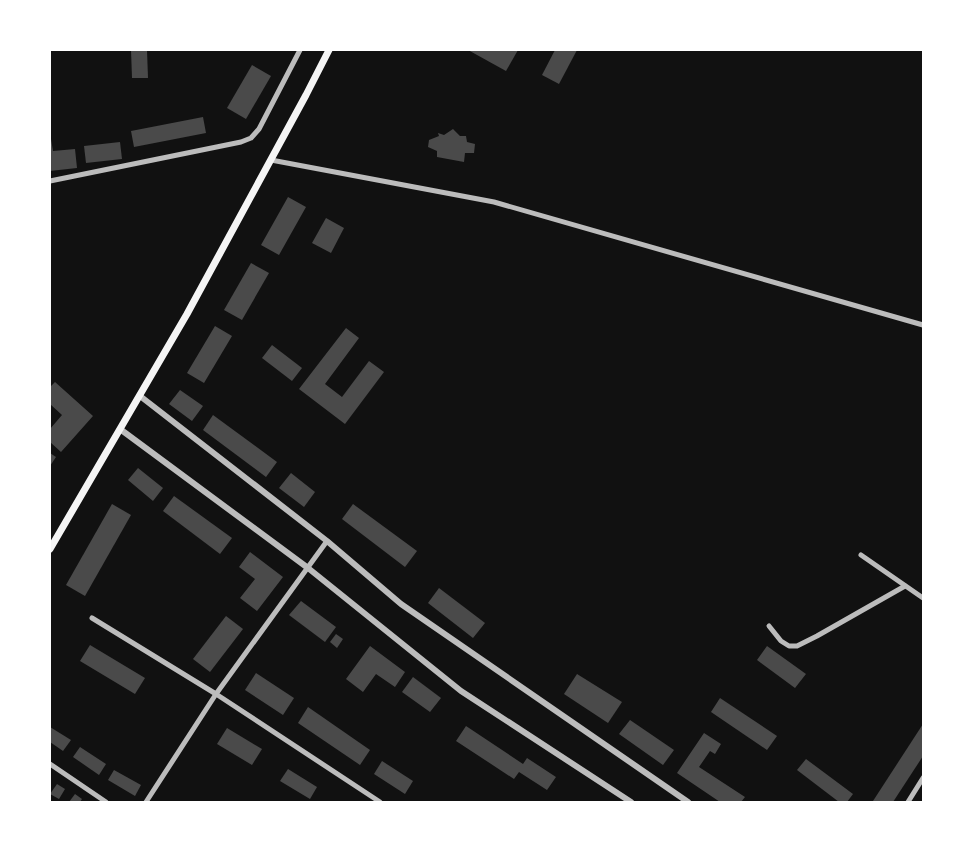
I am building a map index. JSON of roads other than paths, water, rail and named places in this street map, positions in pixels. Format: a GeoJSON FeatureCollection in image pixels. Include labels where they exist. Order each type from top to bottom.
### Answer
{"type":"FeatureCollection","features":[{"type":"Feature","properties":{"kind":"main road"},"geometry":{"type":"LineString","coordinates":[[50,549],[187,314],[329,50]]}},
{"type":"Feature","properties":{"kind":"street"},"geometry":{"type":"LineString","coordinates":[[50,181],[241,142],[252,138],[260,129],[300,50]]}},
{"type":"Feature","properties":{"kind":"street"},"geometry":{"type":"LineString","coordinates":[[271,160],[494,202],[923,325]]}},
{"type":"Feature","properties":{"kind":"street"},"geometry":{"type":"LineString","coordinates":[[140,396],[327,541],[401,604],[688,802]]}},
{"type":"Feature","properties":{"kind":"street"},"geometry":{"type":"LineString","coordinates":[[120,429],[308,568],[461,691],[631,802]]}},
{"type":"Feature","properties":{"kind":"street"},"geometry":{"type":"LineString","coordinates":[[146,802],[216,694],[327,541]]}},
{"type":"Feature","properties":{"kind":"street"},"geometry":{"type":"LineString","coordinates":[[861,555],[923,598]]}},
{"type":"Feature","properties":{"kind":"street"},"geometry":{"type":"LineString","coordinates":[[769,626],[781,641],[789,646],[797,646],[905,586]]}},
{"type":"Feature","properties":{"kind":"street"},"geometry":{"type":"LineString","coordinates":[[92,618],[216,694],[380,802]]}},
{"type":"Feature","properties":{"kind":"street"},"geometry":{"type":"LineString","coordinates":[[50,764],[106,802]]}},
{"type":"Feature","properties":{"kind":"street"},"geometry":{"type":"LineString","coordinates":[[908,802],[923,778]]}}]}
